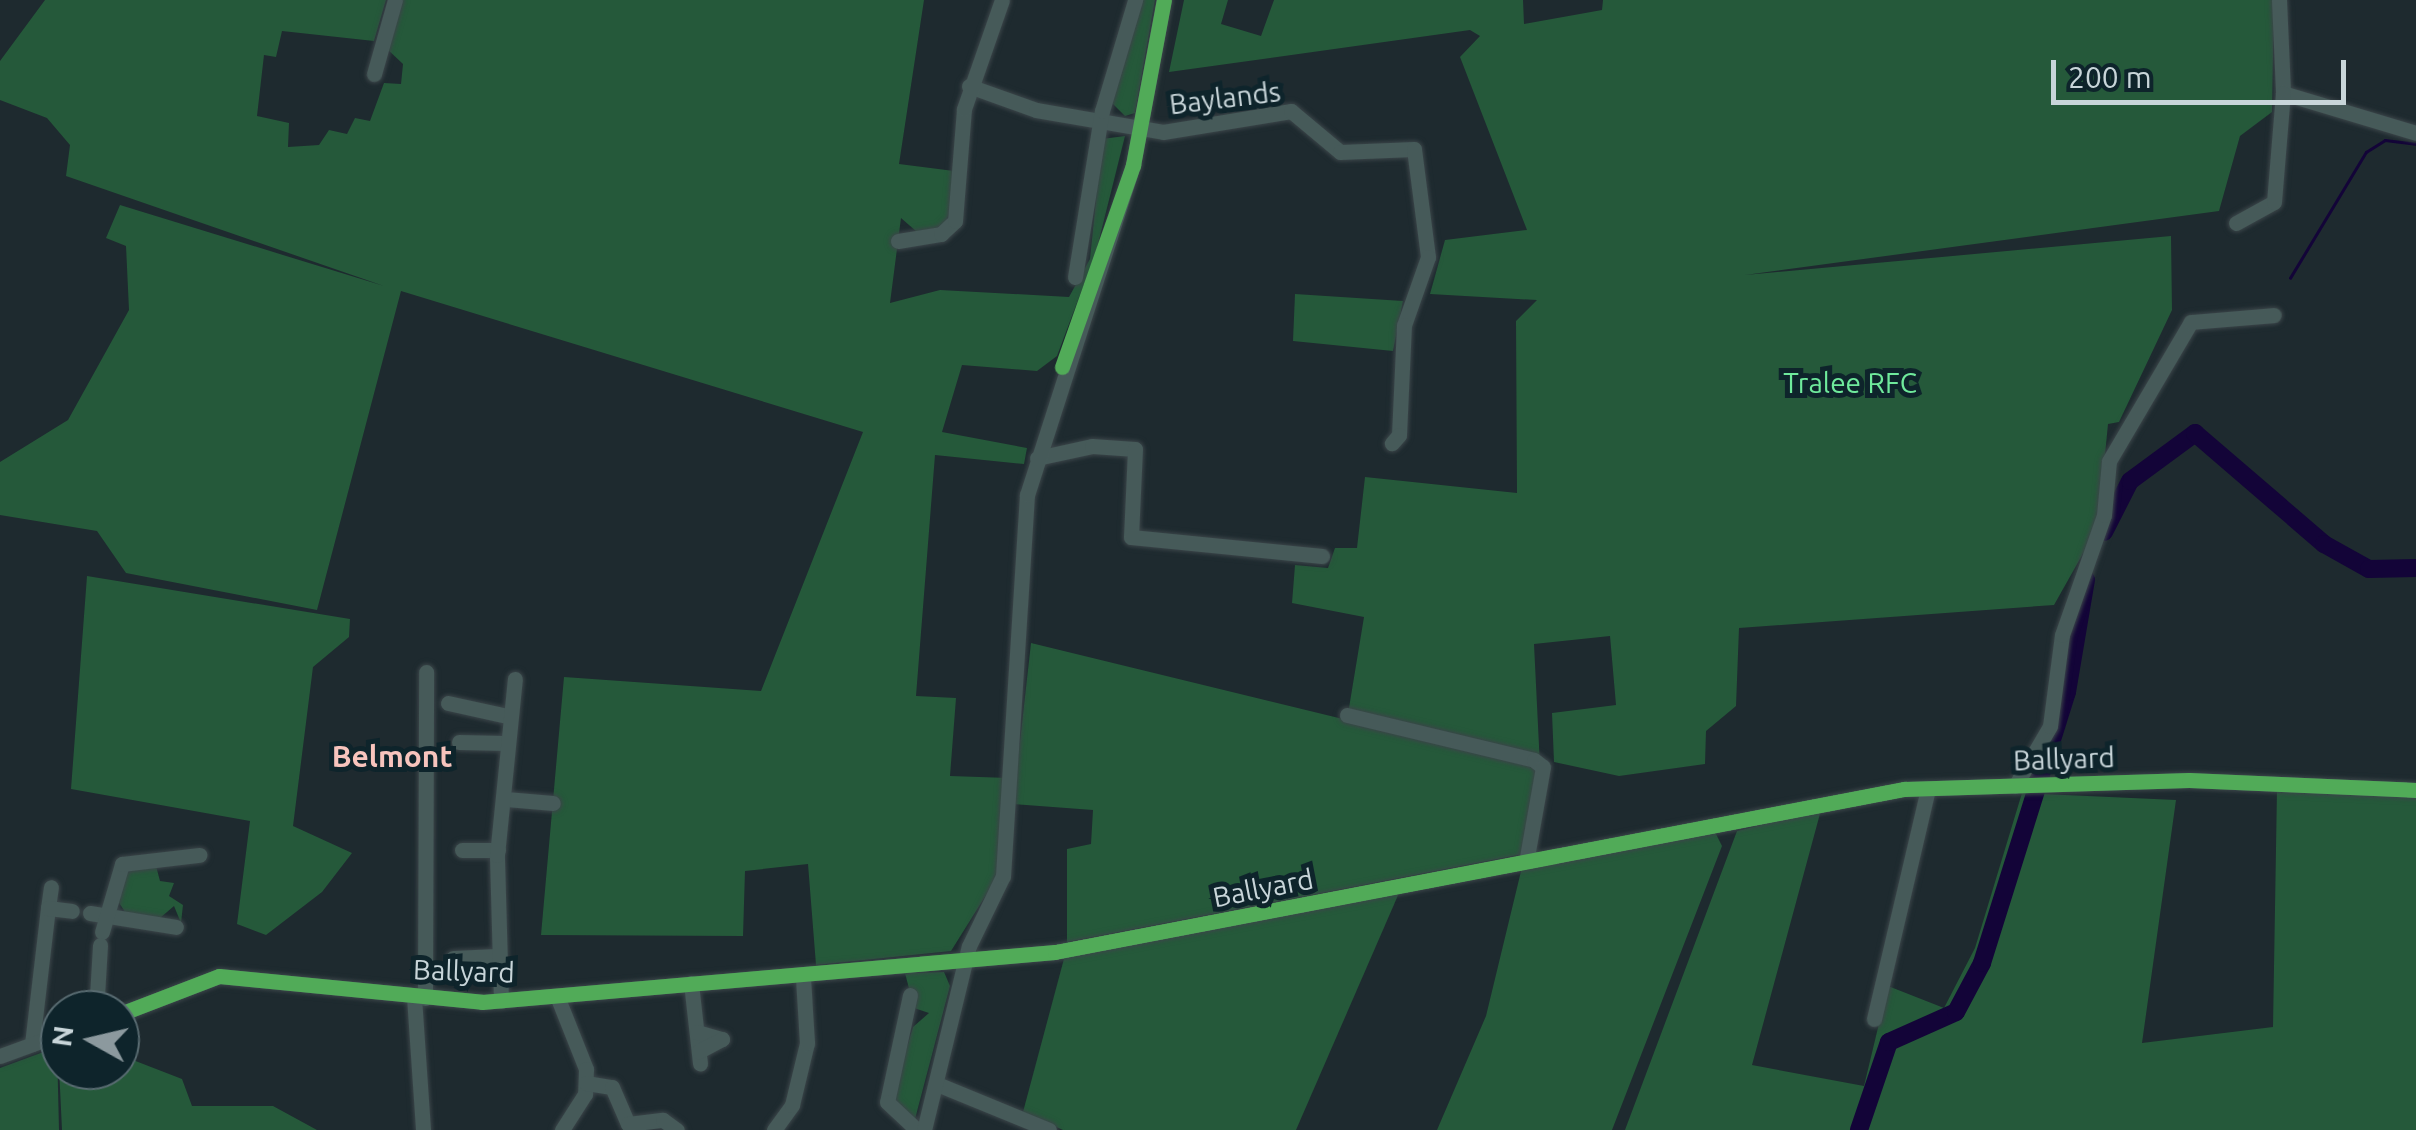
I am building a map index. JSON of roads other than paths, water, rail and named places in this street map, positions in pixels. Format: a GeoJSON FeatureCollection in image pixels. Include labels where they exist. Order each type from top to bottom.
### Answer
{"type":"FeatureCollection","features":[{"type":"Feature","properties":{"kind":"street"},"geometry":{"type":"LineString","coordinates":[[374,74],[395,0]]}},
{"type":"Feature","properties":{"kind":"street"},"geometry":{"type":"LineString","coordinates":[[908,222],[903,240],[955,221],[969,86],[1002,0]]}},
{"type":"Feature","properties":{"kind":"street"},"geometry":{"type":"LineString","coordinates":[[1075,277],[1100,120],[1135,0]]}},
{"type":"Feature","properties":{"kind":"street"},"geometry":{"type":"LineString","coordinates":[[924,1130],[964,963],[1008,843],[1018,565],[1037,458],[1142,130],[1164,0]]}},
{"type":"Feature","properties":{"kind":"street"},"geometry":{"type":"LineString","coordinates":[[2236,224],[2274,202],[2282,93],[2278,0]]}},
{"type":"Feature","properties":{"kind":"street"},"geometry":{"type":"LineString","coordinates":[[969,86],[1142,130]]}},
{"type":"Feature","properties":{"kind":"street"},"geometry":{"type":"LineString","coordinates":[[2282,93],[2416,133]]}},
{"type":"Feature","properties":{"kind":"street","name":"Baylands"},"geometry":{"type":"LineString","coordinates":[[1142,130],[1291,112],[1340,152],[1418,154],[1428,256],[1404,326],[1400,435],[1392,443]]}},
{"type":"Feature","properties":{"kind":"street"},"geometry":{"type":"LineString","coordinates":[[2021,786],[2050,726],[2074,584],[2096,539],[2118,444],[2191,322],[2274,316]]}},
{"type":"Feature","properties":{"kind":"street"},"geometry":{"type":"LineString","coordinates":[[1037,458],[1092,446],[1154,450]]}},
{"type":"Feature","properties":{"kind":"street"},"geometry":{"type":"LineString","coordinates":[[1135,449],[1131,537],[1322,556]]}},
{"type":"Feature","properties":{"kind":"street"},"geometry":{"type":"LineString","coordinates":[[423,1130],[419,997],[426,672]]}},
{"type":"Feature","properties":{"kind":"street"},"geometry":{"type":"LineString","coordinates":[[501,1000],[496,956],[498,850],[506,799],[507,716],[516,678]]}},
{"type":"Feature","properties":{"kind":"street"},"geometry":{"type":"LineString","coordinates":[[459,724],[456,705],[507,716]]}},
{"type":"Feature","properties":{"kind":"street"},"geometry":{"type":"LineString","coordinates":[[1347,715],[1534,760],[1543,768],[1526,857]]}},
{"type":"Feature","properties":{"kind":"street"},"geometry":{"type":"LineString","coordinates":[[458,742],[506,743]]}},
{"type":"Feature","properties":{"kind":"street","name":"Ballyard"},"geometry":{"type":"LineString","coordinates":[[140,1006],[219,976],[419,997],[501,1000],[964,963],[1291,909],[1526,857],[1928,788],[2048,784],[2416,790]]}},
{"type":"Feature","properties":{"kind":"street"},"geometry":{"type":"LineString","coordinates":[[1874,1019],[1928,788]]}},
{"type":"Feature","properties":{"kind":"street"},"geometry":{"type":"LineString","coordinates":[[506,799],[553,803]]}},
{"type":"Feature","properties":{"kind":"street"},"geometry":{"type":"LineString","coordinates":[[462,850],[498,850]]}},
{"type":"Feature","properties":{"kind":"street"},"geometry":{"type":"LineString","coordinates":[[97,990],[99,926],[122,864],[199,855]]}},
{"type":"Feature","properties":{"kind":"street"},"geometry":{"type":"LineString","coordinates":[[32,1044],[51,887]]}},
{"type":"Feature","properties":{"kind":"street"},"geometry":{"type":"LineString","coordinates":[[48,908],[72,910]]}},
{"type":"Feature","properties":{"kind":"street"},"geometry":{"type":"LineString","coordinates":[[99,926],[176,927]]}},
{"type":"Feature","properties":{"kind":"street"},"geometry":{"type":"LineString","coordinates":[[453,958],[496,956]]}},
{"type":"Feature","properties":{"kind":"street"},"geometry":{"type":"LineString","coordinates":[[774,1130],[804,1060],[803,977]]}},
{"type":"Feature","properties":{"kind":"street"},"geometry":{"type":"LineString","coordinates":[[690,983],[698,1032],[722,1039],[699,1057]]}},
{"type":"Feature","properties":{"kind":"street"},"geometry":{"type":"LineString","coordinates":[[910,995],[918,1018],[887,1102],[917,1130]]}},
{"type":"Feature","properties":{"kind":"street"},"geometry":{"type":"LineString","coordinates":[[557,996],[586,1083],[562,1130]]}},
{"type":"Feature","properties":{"kind":"street"},"geometry":{"type":"LineString","coordinates":[[0,1056],[40,1041]]}},
{"type":"Feature","properties":{"kind":"street"},"geometry":{"type":"LineString","coordinates":[[586,1083],[612,1087],[628,1124],[663,1120],[676,1130]]}},
{"type":"Feature","properties":{"kind":"street"},"geometry":{"type":"LineString","coordinates":[[938,1084],[1049,1130]]}},
{"type":"Feature","properties":{"kind":"waterway"},"geometry":{"type":"LineString","coordinates":[[2290,278],[2366,152],[2385,140],[2416,144]]}},
{"type":"Feature","properties":{"kind":"waterway"},"geometry":{"type":"LineString","coordinates":[[2104,532],[2130,481],[2195,433],[2324,544],[2369,569],[2416,568]]}},
{"type":"Feature","properties":{"kind":"waterway"},"geometry":{"type":"LineString","coordinates":[[1859,1130],[1889,1042],[1956,1012],[1982,963],[2067,692],[2086,580]]}},
{"type":"Feature","properties":{"kind":"district","name":"Belmont"},"geometry":{"type":"Point","coordinates":[392,756]}},
{"type":"Feature","properties":{"kind":"park label","name":"Tralee RFC"},"geometry":{"type":"Point","coordinates":[1850,383]}}]}
